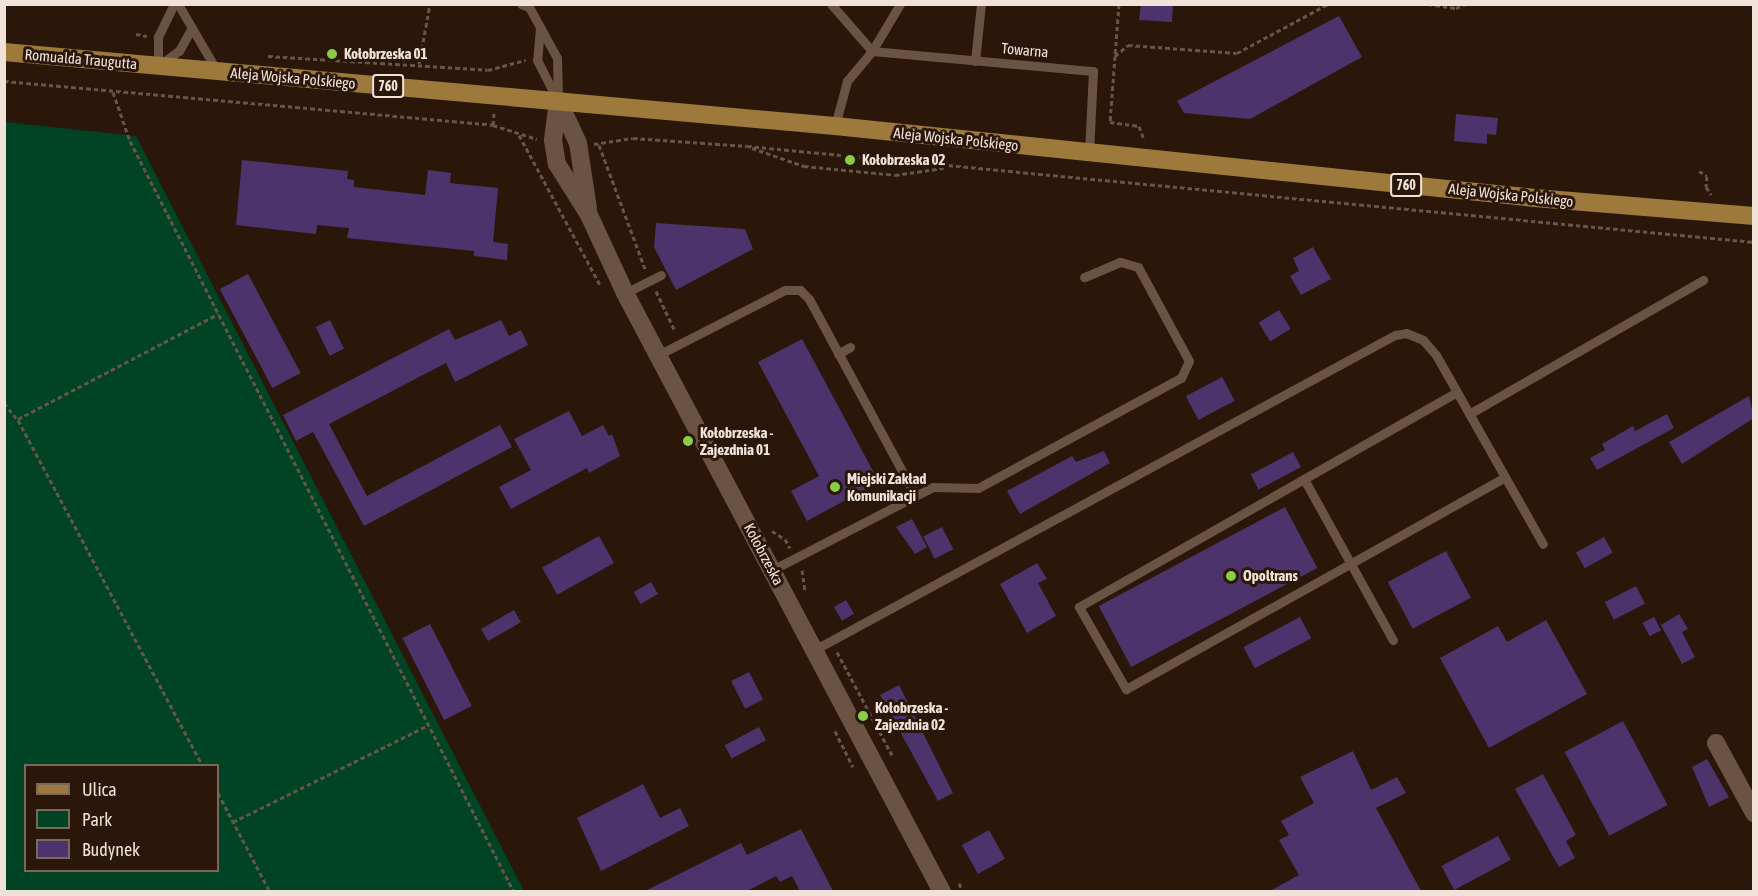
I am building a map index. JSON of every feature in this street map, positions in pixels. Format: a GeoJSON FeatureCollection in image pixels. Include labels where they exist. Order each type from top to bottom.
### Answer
{"type":"FeatureCollection","features":[{"type":"Feature","properties":{"kind":"main road","name":"Romualda Traugutta"},"geometry":{"type":"LineString","coordinates":[[4,52],[158,66]]}},
{"type":"Feature","properties":{"kind":"main road","name":"Aleja Wojska Polskiego"},"geometry":{"type":"LineString","coordinates":[[158,66],[558,100],[1754,216]]}},
{"type":"Feature","properties":{"kind":"street","name":"Kołobrzeska"},"geometry":{"type":"LineString","coordinates":[[558,100],[578,142],[589,216],[625,293],[942,891]]}},
{"type":"Feature","properties":{"kind":"street"},"geometry":{"type":"LineString","coordinates":[[1716,743],[1754,813]]}},
{"type":"Feature","properties":{"kind":"lane"},"geometry":{"type":"LineString","coordinates":[[158,66],[158,37],[174,4]]}},
{"type":"Feature","properties":{"kind":"lane"},"geometry":{"type":"LineString","coordinates":[[178,4],[217,71]]}},
{"type":"Feature","properties":{"kind":"lane"},"geometry":{"type":"LineString","coordinates":[[521,4],[529,8],[557,58],[558,100]]}},
{"type":"Feature","properties":{"kind":"lane"},"geometry":{"type":"LineString","coordinates":[[831,4],[872,51]]}},
{"type":"Feature","properties":{"kind":"lane"},"geometry":{"type":"LineString","coordinates":[[834,126],[847,81],[872,51],[900,4]]}},
{"type":"Feature","properties":{"kind":"lane"},"geometry":{"type":"LineString","coordinates":[[975,61],[981,4]]}},
{"type":"Feature","properties":{"kind":"lane"},"geometry":{"type":"LineString","coordinates":[[158,66],[178,51],[192,28]]}},
{"type":"Feature","properties":{"kind":"lane"},"geometry":{"type":"LineString","coordinates":[[540,28],[537,60],[558,100]]}},
{"type":"Feature","properties":{"kind":"lane","name":"Towarna"},"geometry":{"type":"LineString","coordinates":[[872,51],[1093,71],[1089,153]]}},
{"type":"Feature","properties":{"kind":"lane"},"geometry":{"type":"LineString","coordinates":[[772,570],[933,487],[978,488],[1181,378],[1188,370],[1189,361],[1138,267],[1120,262],[1084,277]]}},
{"type":"Feature","properties":{"kind":"lane"},"geometry":{"type":"LineString","coordinates":[[625,293],[662,275]]}},
{"type":"Feature","properties":{"kind":"lane"},"geometry":{"type":"LineString","coordinates":[[1469,414],[1703,280]]}},
{"type":"Feature","properties":{"kind":"lane"},"geometry":{"type":"LineString","coordinates":[[658,355],[793,289],[800,290],[809,299],[915,495]]}},
{"type":"Feature","properties":{"kind":"lane"},"geometry":{"type":"LineString","coordinates":[[814,650],[1395,335],[1406,333],[1423,340],[1457,392],[1543,544]]}},
{"type":"Feature","properties":{"kind":"lane"},"geometry":{"type":"LineString","coordinates":[[838,354],[850,347]]}},
{"type":"Feature","properties":{"kind":"lane"},"geometry":{"type":"LineString","coordinates":[[1457,392],[1079,607],[1126,689],[1505,477]]}},
{"type":"Feature","properties":{"kind":"lane"},"geometry":{"type":"LineString","coordinates":[[1304,479],[1393,640]]}},
{"type":"Feature","properties":{"kind":"path"},"geometry":{"type":"LineString","coordinates":[[418,64],[430,4]]}},
{"type":"Feature","properties":{"kind":"path"},"geometry":{"type":"LineString","coordinates":[[1119,4],[1110,122],[1139,126],[1144,136],[1139,183]]}},
{"type":"Feature","properties":{"kind":"path"},"geometry":{"type":"LineString","coordinates":[[1115,56],[1128,45],[1237,53],[1328,4]]}},
{"type":"Feature","properties":{"kind":"path"},"geometry":{"type":"LineString","coordinates":[[1428,4],[1456,8],[1466,4]]}},
{"type":"Feature","properties":{"kind":"path"},"geometry":{"type":"LineString","coordinates":[[136,34],[158,37]]}},
{"type":"Feature","properties":{"kind":"path"},"geometry":{"type":"LineString","coordinates":[[262,57],[286,55],[496,69],[514,61],[537,60]]}},
{"type":"Feature","properties":{"kind":"path"},"geometry":{"type":"LineString","coordinates":[[4,81],[493,126],[528,138]]}},
{"type":"Feature","properties":{"kind":"path"},"geometry":{"type":"LineString","coordinates":[[113,91],[130,141],[514,891]]}},
{"type":"Feature","properties":{"kind":"path"},"geometry":{"type":"LineString","coordinates":[[681,343],[636,250],[598,145],[633,138],[747,146],[948,167],[1754,242]]}},
{"type":"Feature","properties":{"kind":"path"},"geometry":{"type":"LineString","coordinates":[[747,146],[816,167],[895,175],[948,167]]}},
{"type":"Feature","properties":{"kind":"path"},"geometry":{"type":"LineString","coordinates":[[1699,171],[1707,176],[1706,187],[1718,197]]}},
{"type":"Feature","properties":{"kind":"path"},"geometry":{"type":"LineString","coordinates":[[18,420],[218,314]]}},
{"type":"Feature","properties":{"kind":"path"},"geometry":{"type":"LineString","coordinates":[[4,403],[18,420],[202,764]]}},
{"type":"Feature","properties":{"kind":"path"},"geometry":{"type":"LineString","coordinates":[[768,522],[776,536],[785,539],[806,577],[802,585],[810,600]]}},
{"type":"Feature","properties":{"kind":"path"},"geometry":{"type":"LineString","coordinates":[[831,641],[897,766]]}},
{"type":"Feature","properties":{"kind":"path"},"geometry":{"type":"LineString","coordinates":[[233,822],[428,725]]}},
{"type":"Feature","properties":{"kind":"path"},"geometry":{"type":"LineString","coordinates":[[219,795],[270,891]]}},
{"type":"Feature","properties":{"kind":"path"},"geometry":{"type":"LineString","coordinates":[[958,881],[963,891]]}},
{"type":"Feature","properties":{"kind":"green space"},"geometry":{"type":"Polygon","coordinates":[[[5,122],[136,136],[524,891],[5,891],[5,122]]]}},
{"type":"Feature","properties":{"kind":"building"},"geometry":{"type":"Polygon","coordinates":[[[1141,4],[1173,4],[1172,22],[1139,20],[1141,4]]]}},
{"type":"Feature","properties":{"kind":"building"},"geometry":{"type":"Polygon","coordinates":[[[1339,16],[1362,57],[1250,119],[1184,113],[1177,101],[1339,16]]]}},
{"type":"Feature","properties":{"kind":"building"},"geometry":{"type":"Polygon","coordinates":[[[1456,114],[1498,118],[1496,135],[1487,134],[1487,144],[1454,141],[1456,114]]]}},
{"type":"Feature","properties":{"kind":"building"},"geometry":{"type":"Polygon","coordinates":[[[242,160],[348,171],[347,179],[354,180],[354,187],[425,195],[428,170],[451,173],[450,183],[498,188],[493,242],[508,244],[507,260],[474,256],[474,251],[347,238],[349,228],[317,225],[316,234],[236,225],[242,160]]]}},
{"type":"Feature","properties":{"kind":"building"},"geometry":{"type":"Polygon","coordinates":[[[656,223],[745,229],[753,249],[676,290],[654,247],[656,223]]]}},
{"type":"Feature","properties":{"kind":"building"},"geometry":{"type":"Polygon","coordinates":[[[1313,247],[1331,279],[1301,295],[1290,276],[1299,271],[1293,258],[1313,247]]]}},
{"type":"Feature","properties":{"kind":"building"},"geometry":{"type":"Polygon","coordinates":[[[248,274],[301,373],[272,388],[220,289],[248,274]]]}},
{"type":"Feature","properties":{"kind":"building"},"geometry":{"type":"Polygon","coordinates":[[[1279,310],[1291,329],[1270,341],[1259,323],[1279,310]]]}},
{"type":"Feature","properties":{"kind":"building"},"geometry":{"type":"Polygon","coordinates":[[[330,320],[344,349],[330,356],[316,327],[330,320]]]}},
{"type":"Feature","properties":{"kind":"building"},"geometry":{"type":"Polygon","coordinates":[[[501,320],[509,336],[521,330],[528,345],[455,382],[446,363],[329,424],[367,496],[500,425],[512,447],[364,526],[313,432],[296,441],[283,415],[449,329],[455,340],[501,320]]]}},
{"type":"Feature","properties":{"kind":"building"},"geometry":{"type":"Polygon","coordinates":[[[802,339],[879,482],[807,521],[791,491],[819,476],[758,362],[802,339]]]}},
{"type":"Feature","properties":{"kind":"building"},"geometry":{"type":"Polygon","coordinates":[[[1222,377],[1235,401],[1198,420],[1186,396],[1222,377]]]}},
{"type":"Feature","properties":{"kind":"building"},"geometry":{"type":"Polygon","coordinates":[[[1749,396],[1754,418],[1682,464],[1669,442],[1749,396]]]}},
{"type":"Feature","properties":{"kind":"building"},"geometry":{"type":"Polygon","coordinates":[[[569,411],[582,436],[603,425],[609,436],[612,434],[620,456],[589,473],[587,468],[511,509],[499,487],[531,470],[514,439],[569,411]]]}},
{"type":"Feature","properties":{"kind":"building"},"geometry":{"type":"Polygon","coordinates":[[[1667,414],[1674,428],[1597,470],[1590,458],[1605,450],[1602,444],[1633,426],[1635,431],[1667,414]]]}},
{"type":"Feature","properties":{"kind":"building"},"geometry":{"type":"Polygon","coordinates":[[[1104,451],[1110,463],[1020,514],[1007,491],[1072,456],[1076,462],[1104,451]]]}},
{"type":"Feature","properties":{"kind":"building"},"geometry":{"type":"Polygon","coordinates":[[[1293,452],[1301,467],[1259,490],[1251,475],[1293,452]]]}},
{"type":"Feature","properties":{"kind":"building","name":"Opoltrans"},"geometry":{"type":"Polygon","coordinates":[[[1285,507],[1317,568],[1131,667],[1099,606],[1285,507]]]}},
{"type":"Feature","properties":{"kind":"building"},"geometry":{"type":"Polygon","coordinates":[[[912,519],[927,547],[915,554],[896,527],[912,519]]]}},
{"type":"Feature","properties":{"kind":"building"},"geometry":{"type":"Polygon","coordinates":[[[942,527],[953,549],[935,559],[923,537],[942,527]]]}},
{"type":"Feature","properties":{"kind":"building"},"geometry":{"type":"Polygon","coordinates":[[[599,536],[614,563],[557,595],[542,568],[599,536]]]}},
{"type":"Feature","properties":{"kind":"building"},"geometry":{"type":"Polygon","coordinates":[[[1604,537],[1613,553],[1585,568],[1576,553],[1604,537]]]}},
{"type":"Feature","properties":{"kind":"building"},"geometry":{"type":"Polygon","coordinates":[[[1446,551],[1471,598],[1413,629],[1388,582],[1446,551]]]}},
{"type":"Feature","properties":{"kind":"building"},"geometry":{"type":"Polygon","coordinates":[[[1037,563],[1047,579],[1038,583],[1056,616],[1027,633],[1000,584],[1037,563]]]}},
{"type":"Feature","properties":{"kind":"building"},"geometry":{"type":"Polygon","coordinates":[[[651,582],[658,594],[641,604],[634,592],[651,582]]]}},
{"type":"Feature","properties":{"kind":"building"},"geometry":{"type":"Polygon","coordinates":[[[1636,586],[1645,604],[1614,620],[1605,602],[1636,586]]]}},
{"type":"Feature","properties":{"kind":"building"},"geometry":{"type":"Polygon","coordinates":[[[846,600],[854,614],[842,621],[834,607],[846,600]]]}},
{"type":"Feature","properties":{"kind":"building"},"geometry":{"type":"Polygon","coordinates":[[[514,610],[521,622],[488,641],[481,629],[514,610]]]}},
{"type":"Feature","properties":{"kind":"building"},"geometry":{"type":"Polygon","coordinates":[[[1679,614],[1688,629],[1682,632],[1695,657],[1682,664],[1661,625],[1679,614]]]}},
{"type":"Feature","properties":{"kind":"building"},"geometry":{"type":"Polygon","coordinates":[[[1300,617],[1311,638],[1255,668],[1243,647],[1300,617]]]}},
{"type":"Feature","properties":{"kind":"building"},"geometry":{"type":"Polygon","coordinates":[[[1654,617],[1661,630],[1650,636],[1643,623],[1654,617]]]}},
{"type":"Feature","properties":{"kind":"building"},"geometry":{"type":"Polygon","coordinates":[[[1546,620],[1587,694],[1489,748],[1440,658],[1498,626],[1507,642],[1546,620]]]}},
{"type":"Feature","properties":{"kind":"building"},"geometry":{"type":"Polygon","coordinates":[[[430,624],[472,706],[444,720],[402,638],[430,624]]]}},
{"type":"Feature","properties":{"kind":"building"},"geometry":{"type":"Polygon","coordinates":[[[749,672],[763,700],[745,709],[731,681],[749,672]]]}},
{"type":"Feature","properties":{"kind":"building"},"geometry":{"type":"Polygon","coordinates":[[[899,685],[953,793],[938,801],[880,695],[899,685]]]}},
{"type":"Feature","properties":{"kind":"building"},"geometry":{"type":"Polygon","coordinates":[[[1623,721],[1668,805],[1609,836],[1565,752],[1623,721]]]}},
{"type":"Feature","properties":{"kind":"building"},"geometry":{"type":"Polygon","coordinates":[[[759,727],[766,740],[732,759],[725,745],[759,727]]]}},
{"type":"Feature","properties":{"kind":"building"},"geometry":{"type":"Polygon","coordinates":[[[1353,751],[1371,790],[1397,777],[1406,793],[1376,808],[1421,891],[1270,891],[1299,875],[1279,840],[1289,835],[1281,821],[1314,803],[1300,777],[1353,751]]]}},
{"type":"Feature","properties":{"kind":"building"},"geometry":{"type":"Polygon","coordinates":[[[1707,759],[1729,797],[1709,807],[1692,767],[1707,759]]]}},
{"type":"Feature","properties":{"kind":"building"},"geometry":{"type":"Polygon","coordinates":[[[1543,774],[1576,835],[1566,841],[1575,858],[1559,867],[1515,789],[1543,774]]]}},
{"type":"Feature","properties":{"kind":"building"},"geometry":{"type":"Polygon","coordinates":[[[643,784],[660,818],[680,808],[689,826],[601,871],[577,818],[643,784]]]}},
{"type":"Feature","properties":{"kind":"building"},"geometry":{"type":"Polygon","coordinates":[[[801,829],[833,891],[800,891],[792,876],[780,882],[776,876],[747,891],[645,891],[741,843],[747,855],[801,829]]]}},
{"type":"Feature","properties":{"kind":"building"},"geometry":{"type":"Polygon","coordinates":[[[989,830],[1005,859],[978,874],[962,845],[989,830]]]}},
{"type":"Feature","properties":{"kind":"building"},"geometry":{"type":"Polygon","coordinates":[[[1498,836],[1511,860],[1454,890],[1441,866],[1498,836]]]}},
{"type":"Feature","properties":{"kind":"place","name":"Kołobrzeska 01"},"geometry":{"type":"Point","coordinates":[332,54]}},
{"type":"Feature","properties":{"kind":"place","name":"Kołobrzeska 02"},"geometry":{"type":"Point","coordinates":[850,160]}},
{"type":"Feature","properties":{"kind":"place","name":"Kołobrzeska - Zajezdnia 01"},"geometry":{"type":"Point","coordinates":[688,441]}},
{"type":"Feature","properties":{"kind":"place","name":"Miejski Zakład Komunikacji"},"geometry":{"type":"Point","coordinates":[835,487]}},
{"type":"Feature","properties":{"kind":"place","name":"Opoltrans"},"geometry":{"type":"Point","coordinates":[1231,576]}},
{"type":"Feature","properties":{"kind":"place","name":"Kołobrzeska - Zajezdnia 02"},"geometry":{"type":"Point","coordinates":[863,716]}}]}
